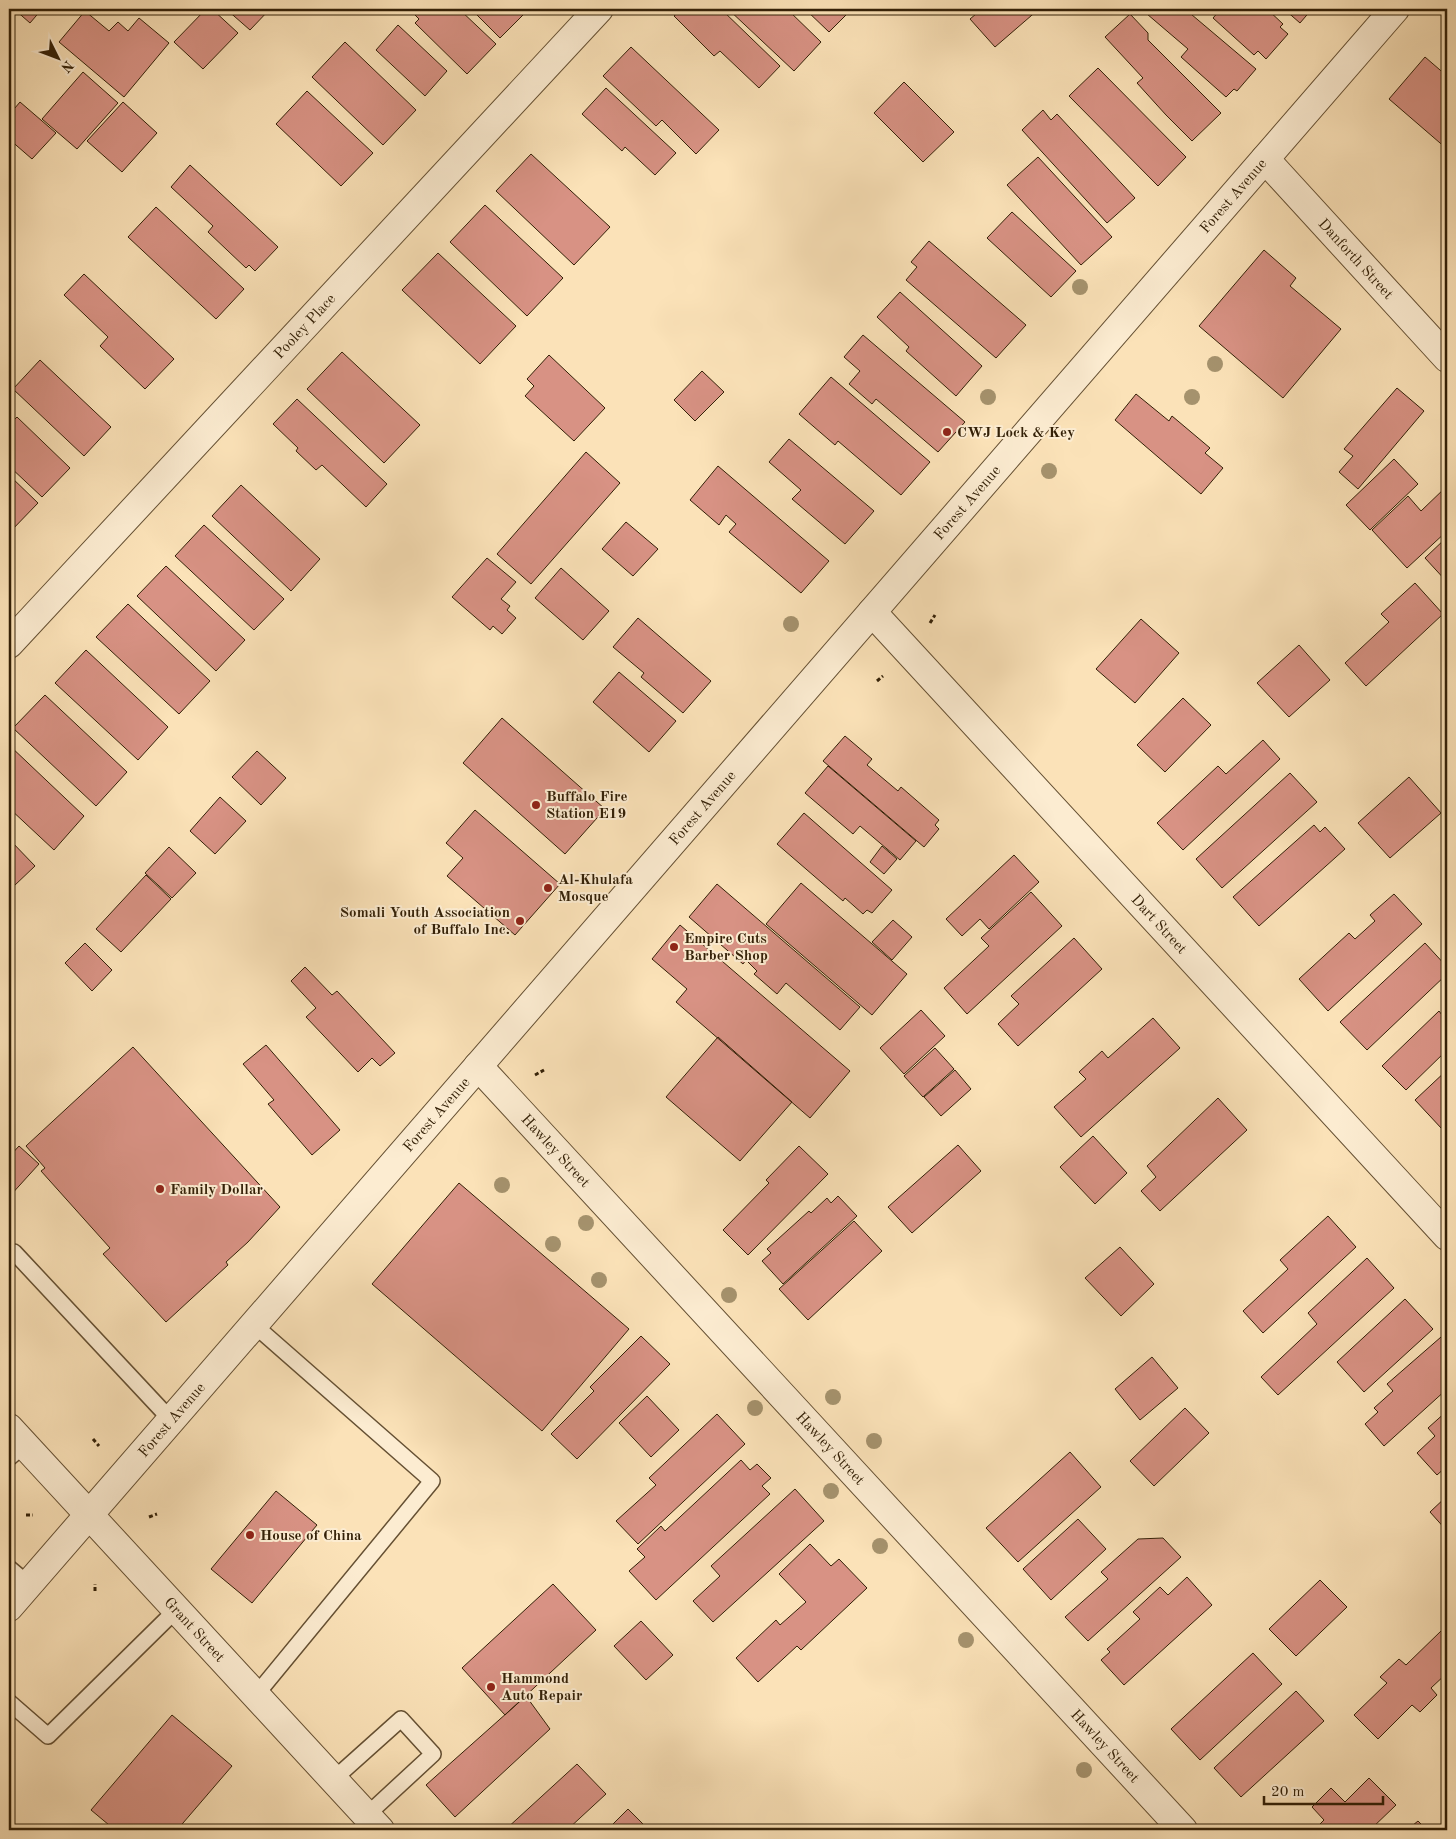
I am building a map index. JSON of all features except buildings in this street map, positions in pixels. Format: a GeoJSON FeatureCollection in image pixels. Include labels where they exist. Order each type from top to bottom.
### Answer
{"type":"FeatureCollection","features":[{"type":"Feature","properties":{"kind":"street","name":"Pooley Place"},"geometry":{"type":"LineString","coordinates":[[9,644],[599,9]]}},
{"type":"Feature","properties":{"kind":"street","name":"Forest Avenue"},"geometry":{"type":"LineString","coordinates":[[9,1607],[18,1576],[90,1514],[1394,9]]}},
{"type":"Feature","properties":{"kind":"street","name":"Danforth Street"},"geometry":{"type":"LineString","coordinates":[[1265,159],[1447,358]]}},
{"type":"Feature","properties":{"kind":"street","name":"Dart Street"},"geometry":{"type":"LineString","coordinates":[[872,612],[1447,1236]]}},
{"type":"Feature","properties":{"kind":"street","name":"Hawley Street"},"geometry":{"type":"LineString","coordinates":[[478,1066],[1183,1830]]}},
{"type":"Feature","properties":{"kind":"street","name":"Grant Street"},"geometry":{"type":"LineString","coordinates":[[14,1444],[90,1514],[373,1823]]}},
{"type":"Feature","properties":{"kind":"lane"},"geometry":{"type":"LineString","coordinates":[[9,1257],[14,1252],[171,1420]]}},
{"type":"Feature","properties":{"kind":"lane"},"geometry":{"type":"LineString","coordinates":[[253,1324],[432,1481],[256,1695]]}},
{"type":"Feature","properties":{"kind":"lane"},"geometry":{"type":"LineString","coordinates":[[9,1702],[48,1736],[177,1609]]}},
{"type":"Feature","properties":{"kind":"lane"},"geometry":{"type":"LineString","coordinates":[[334,1779],[401,1719],[433,1754],[373,1823]]}},
{"type":"Feature","properties":{"kind":"path"},"geometry":{"type":"LineString","coordinates":[[929,625],[935,615]]}},
{"type":"Feature","properties":{"kind":"path"},"geometry":{"type":"LineString","coordinates":[[877,681],[885,674]]}},
{"type":"Feature","properties":{"kind":"path"},"geometry":{"type":"LineString","coordinates":[[535,1075],[544,1070]]}},
{"type":"Feature","properties":{"kind":"path"},"geometry":{"type":"LineString","coordinates":[[93,1440],[99,1446]]}},
{"type":"Feature","properties":{"kind":"path"},"geometry":{"type":"LineString","coordinates":[[149,1517],[157,1514]]}},
{"type":"Feature","properties":{"kind":"path"},"geometry":{"type":"LineString","coordinates":[[26,1515],[33,1515]]}},
{"type":"Feature","properties":{"kind":"path"},"geometry":{"type":"LineString","coordinates":[[94,1591],[95,1584]]}},
{"type":"Feature","properties":{"kind":"place","name":"CWJ Lock & Key"},"geometry":{"type":"Point","coordinates":[947,432]}},
{"type":"Feature","properties":{"kind":"place","name":"Buffalo Fire Station E19"},"geometry":{"type":"Point","coordinates":[536,805]}},
{"type":"Feature","properties":{"kind":"place","name":"Al-Khulafa Mosque"},"geometry":{"type":"Point","coordinates":[548,888]}},
{"type":"Feature","properties":{"kind":"place","name":"Somali Youth Association of Buffalo Inc."},"geometry":{"type":"Point","coordinates":[520,921]}},
{"type":"Feature","properties":{"kind":"place","name":"Empire Cuts Barber Shop"},"geometry":{"type":"Point","coordinates":[674,947]}},
{"type":"Feature","properties":{"kind":"place","name":"Family Dollar"},"geometry":{"type":"Point","coordinates":[160,1189]}},
{"type":"Feature","properties":{"kind":"place","name":"House of China"},"geometry":{"type":"Point","coordinates":[250,1535]}},
{"type":"Feature","properties":{"kind":"place","name":"Hammond Auto Repair"},"geometry":{"type":"Point","coordinates":[491,1687]}}]}
